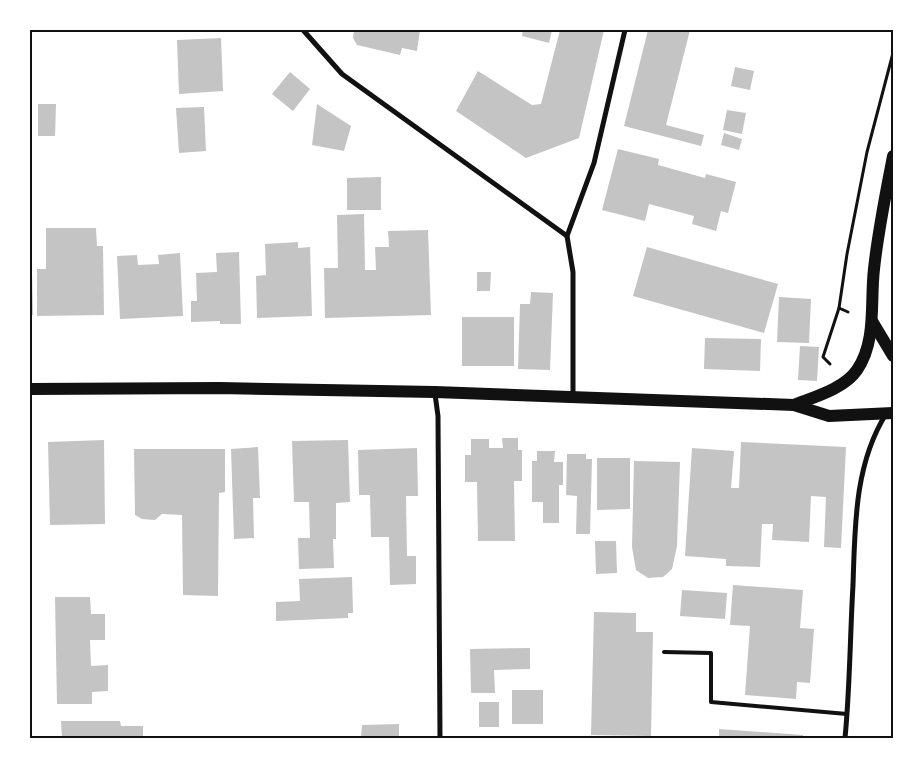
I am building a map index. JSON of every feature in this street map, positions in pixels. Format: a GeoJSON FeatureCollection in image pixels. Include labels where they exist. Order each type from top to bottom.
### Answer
{"type":"FeatureCollection","features":[{"type":"Feature","properties":{"kind":"main road"},"geometry":{"type":"LineString","coordinates":[[794,405],[822,394],[846,380],[860,363],[872,321],[874,271],[893,156]]}},
{"type":"Feature","properties":{"kind":"main road"},"geometry":{"type":"LineString","coordinates":[[872,321],[893,356]]}},
{"type":"Feature","properties":{"kind":"main road"},"geometry":{"type":"LineString","coordinates":[[30,388],[220,388],[435,392],[794,405],[829,416],[889,413]]}},
{"type":"Feature","properties":{"kind":"street"},"geometry":{"type":"LineString","coordinates":[[302,30],[342,74],[567,236]]}},
{"type":"Feature","properties":{"kind":"street"},"geometry":{"type":"LineString","coordinates":[[573,398],[573,272],[567,236],[594,162],[625,30]]}},
{"type":"Feature","properties":{"kind":"street"},"geometry":{"type":"LineString","coordinates":[[435,392],[438,416],[440,738]]}},
{"type":"Feature","properties":{"kind":"street"},"geometry":{"type":"LineString","coordinates":[[845,738],[855,530],[860,491],[867,455],[879,426],[889,413]]}},
{"type":"Feature","properties":{"kind":"lane"},"geometry":{"type":"LineString","coordinates":[[664,652],[711,652],[711,702],[847,714]]}},
{"type":"Feature","properties":{"kind":"path"},"geometry":{"type":"LineString","coordinates":[[839,308],[823,357],[846,380]]}},
{"type":"Feature","properties":{"kind":"building"},"geometry":{"type":"Polygon","coordinates":[[[354,30],[420,30],[417,51],[402,48],[400,55],[357,45],[353,38],[354,30]]]}},
{"type":"Feature","properties":{"kind":"building"},"geometry":{"type":"Polygon","coordinates":[[[523,30],[552,30],[549,43],[522,36],[523,30]]]}},
{"type":"Feature","properties":{"kind":"building"},"geometry":{"type":"Polygon","coordinates":[[[560,30],[604,30],[579,138],[526,158],[456,111],[478,71],[532,105],[541,104],[560,30]]]}},
{"type":"Feature","properties":{"kind":"building"},"geometry":{"type":"Polygon","coordinates":[[[648,30],[690,30],[666,125],[704,135],[701,146],[624,126],[648,30]]]}},
{"type":"Feature","properties":{"kind":"building"},"geometry":{"type":"Polygon","coordinates":[[[221,38],[223,91],[179,94],[177,40],[221,38]]]}},
{"type":"Feature","properties":{"kind":"building"},"geometry":{"type":"Polygon","coordinates":[[[735,67],[754,71],[750,90],[731,86],[735,67]]]}},
{"type":"Feature","properties":{"kind":"building"},"geometry":{"type":"Polygon","coordinates":[[[290,72],[310,89],[293,111],[272,94],[290,72]]]}},
{"type":"Feature","properties":{"kind":"building"},"geometry":{"type":"Polygon","coordinates":[[[38,104],[56,104],[55,136],[38,136],[38,104]]]}},
{"type":"Feature","properties":{"kind":"building"},"geometry":{"type":"Polygon","coordinates":[[[317,104],[351,126],[344,151],[312,145],[317,104]]]}},
{"type":"Feature","properties":{"kind":"building"},"geometry":{"type":"Polygon","coordinates":[[[204,107],[206,151],[179,153],[176,108],[204,107]]]}},
{"type":"Feature","properties":{"kind":"building"},"geometry":{"type":"Polygon","coordinates":[[[727,110],[746,113],[742,134],[723,130],[727,110]]]}},
{"type":"Feature","properties":{"kind":"building"},"geometry":{"type":"Polygon","coordinates":[[[724,133],[742,139],[739,150],[721,145],[724,133]]]}},
{"type":"Feature","properties":{"kind":"building"},"geometry":{"type":"Polygon","coordinates":[[[618,149],[659,159],[658,165],[705,178],[706,174],[736,182],[728,213],[721,211],[716,231],[692,224],[694,216],[649,204],[645,221],[602,210],[618,149]]]}},
{"type":"Feature","properties":{"kind":"building"},"geometry":{"type":"Polygon","coordinates":[[[381,177],[381,210],[347,210],[347,178],[381,177]]]}},
{"type":"Feature","properties":{"kind":"building"},"geometry":{"type":"Polygon","coordinates":[[[364,214],[365,270],[376,270],[375,247],[389,247],[388,231],[428,230],[431,315],[325,318],[324,268],[338,268],[337,215],[364,214]]]}},
{"type":"Feature","properties":{"kind":"building"},"geometry":{"type":"Polygon","coordinates":[[[46,228],[96,228],[97,246],[103,246],[104,315],[37,316],[37,269],[46,269],[46,228]]]}},
{"type":"Feature","properties":{"kind":"building"},"geometry":{"type":"Polygon","coordinates":[[[298,242],[298,248],[310,247],[312,316],[257,318],[256,276],[266,275],[265,244],[298,242]]]}},
{"type":"Feature","properties":{"kind":"building"},"geometry":{"type":"Polygon","coordinates":[[[647,247],[778,284],[764,333],[633,296],[647,247]]]}},
{"type":"Feature","properties":{"kind":"building"},"geometry":{"type":"Polygon","coordinates":[[[239,252],[241,324],[220,324],[220,321],[191,322],[191,301],[197,301],[196,273],[217,272],[216,253],[239,252]]]}},
{"type":"Feature","properties":{"kind":"building"},"geometry":{"type":"Polygon","coordinates":[[[180,253],[183,316],[120,319],[117,256],[137,255],[138,265],[159,264],[158,255],[180,253]]]}},
{"type":"Feature","properties":{"kind":"building"},"geometry":{"type":"Polygon","coordinates":[[[30,271],[32,271],[33,315],[30,315],[30,271]]]}},
{"type":"Feature","properties":{"kind":"building"},"geometry":{"type":"Polygon","coordinates":[[[477,272],[491,272],[490,291],[477,291],[477,272]]]}},
{"type":"Feature","properties":{"kind":"building"},"geometry":{"type":"Polygon","coordinates":[[[531,292],[553,293],[550,370],[518,369],[520,304],[530,304],[531,292]]]}},
{"type":"Feature","properties":{"kind":"building"},"geometry":{"type":"Polygon","coordinates":[[[779,297],[811,299],[809,343],[777,342],[779,297]]]}},
{"type":"Feature","properties":{"kind":"building"},"geometry":{"type":"Polygon","coordinates":[[[462,317],[514,317],[514,366],[462,366],[462,317]]]}},
{"type":"Feature","properties":{"kind":"building"},"geometry":{"type":"Polygon","coordinates":[[[705,338],[761,339],[760,371],[704,369],[705,338]]]}},
{"type":"Feature","properties":{"kind":"building"},"geometry":{"type":"Polygon","coordinates":[[[800,346],[819,347],[817,381],[798,380],[800,346]]]}},
{"type":"Feature","properties":{"kind":"building"},"geometry":{"type":"Polygon","coordinates":[[[502,438],[518,438],[518,450],[522,450],[522,481],[514,481],[515,541],[478,541],[477,482],[465,482],[465,455],[471,455],[471,439],[489,439],[489,448],[503,448],[502,438]]]}},
{"type":"Feature","properties":{"kind":"building"},"geometry":{"type":"Polygon","coordinates":[[[104,440],[105,524],[50,525],[48,442],[104,440]]]}},
{"type":"Feature","properties":{"kind":"building"},"geometry":{"type":"Polygon","coordinates":[[[348,440],[350,502],[336,503],[336,539],[333,539],[334,568],[299,569],[298,538],[310,538],[309,502],[294,502],[292,441],[348,440]]]}},
{"type":"Feature","properties":{"kind":"building"},"geometry":{"type":"Polygon","coordinates":[[[741,442],[846,447],[841,548],[824,547],[826,497],[811,496],[809,542],[772,540],[773,524],[762,524],[760,567],[726,566],[726,559],[685,556],[692,448],[734,451],[731,488],[739,488],[741,442]]]}},
{"type":"Feature","properties":{"kind":"building"},"geometry":{"type":"Polygon","coordinates":[[[258,447],[260,498],[253,498],[254,538],[234,539],[231,449],[258,447]]]}},
{"type":"Feature","properties":{"kind":"building"},"geometry":{"type":"Polygon","coordinates":[[[417,448],[418,496],[406,496],[407,556],[416,556],[416,584],[390,585],[389,537],[371,537],[370,495],[359,495],[358,450],[417,448]]]}},
{"type":"Feature","properties":{"kind":"building"},"geometry":{"type":"Polygon","coordinates":[[[134,449],[225,449],[225,492],[219,493],[218,596],[183,595],[182,515],[162,514],[155,520],[142,519],[135,515],[134,449]]]}},
{"type":"Feature","properties":{"kind":"building"},"geometry":{"type":"Polygon","coordinates":[[[537,451],[555,451],[554,462],[563,462],[563,485],[559,485],[559,523],[543,523],[543,502],[532,502],[532,461],[537,461],[537,451]]]}},
{"type":"Feature","properties":{"kind":"building"},"geometry":{"type":"Polygon","coordinates":[[[567,454],[586,454],[586,459],[592,459],[590,534],[576,534],[577,496],[566,495],[567,454]]]}},
{"type":"Feature","properties":{"kind":"building"},"geometry":{"type":"Polygon","coordinates":[[[597,458],[630,458],[630,509],[597,510],[597,458]]]}},
{"type":"Feature","properties":{"kind":"building"},"geometry":{"type":"Polygon","coordinates":[[[634,461],[680,462],[677,546],[672,569],[663,577],[648,578],[636,570],[632,547],[634,461]]]}},
{"type":"Feature","properties":{"kind":"building"},"geometry":{"type":"Polygon","coordinates":[[[595,541],[616,541],[617,573],[596,574],[595,541]]]}},
{"type":"Feature","properties":{"kind":"building"},"geometry":{"type":"Polygon","coordinates":[[[352,577],[353,613],[348,613],[348,618],[276,621],[276,602],[300,601],[299,579],[352,577]]]}},
{"type":"Feature","properties":{"kind":"building"},"geometry":{"type":"Polygon","coordinates":[[[733,585],[803,590],[800,628],[814,629],[810,683],[797,682],[796,699],[745,695],[750,626],[730,625],[733,585]]]}},
{"type":"Feature","properties":{"kind":"building"},"geometry":{"type":"Polygon","coordinates":[[[682,590],[727,593],[725,619],[680,616],[682,590]]]}},
{"type":"Feature","properties":{"kind":"building"},"geometry":{"type":"Polygon","coordinates":[[[55,597],[90,597],[91,614],[105,614],[105,640],[90,640],[91,666],[108,665],[108,691],[92,692],[92,704],[57,704],[55,597]]]}},
{"type":"Feature","properties":{"kind":"building"},"geometry":{"type":"Polygon","coordinates":[[[594,612],[636,613],[636,632],[653,632],[651,736],[591,735],[594,612]]]}},
{"type":"Feature","properties":{"kind":"building"},"geometry":{"type":"Polygon","coordinates":[[[530,648],[530,669],[494,670],[495,693],[471,693],[470,649],[530,648]]]}},
{"type":"Feature","properties":{"kind":"building"},"geometry":{"type":"Polygon","coordinates":[[[512,690],[543,690],[543,724],[512,724],[512,690]]]}},
{"type":"Feature","properties":{"kind":"building"},"geometry":{"type":"Polygon","coordinates":[[[479,702],[499,702],[499,727],[479,727],[479,702]]]}},
{"type":"Feature","properties":{"kind":"building"},"geometry":{"type":"Polygon","coordinates":[[[61,721],[120,721],[121,726],[143,726],[143,738],[62,738],[61,721]]]}},
{"type":"Feature","properties":{"kind":"building"},"geometry":{"type":"Polygon","coordinates":[[[399,724],[399,738],[361,738],[362,725],[399,724]]]}},
{"type":"Feature","properties":{"kind":"building"},"geometry":{"type":"Polygon","coordinates":[[[719,729],[803,735],[803,738],[719,738],[719,729]]]}}]}
